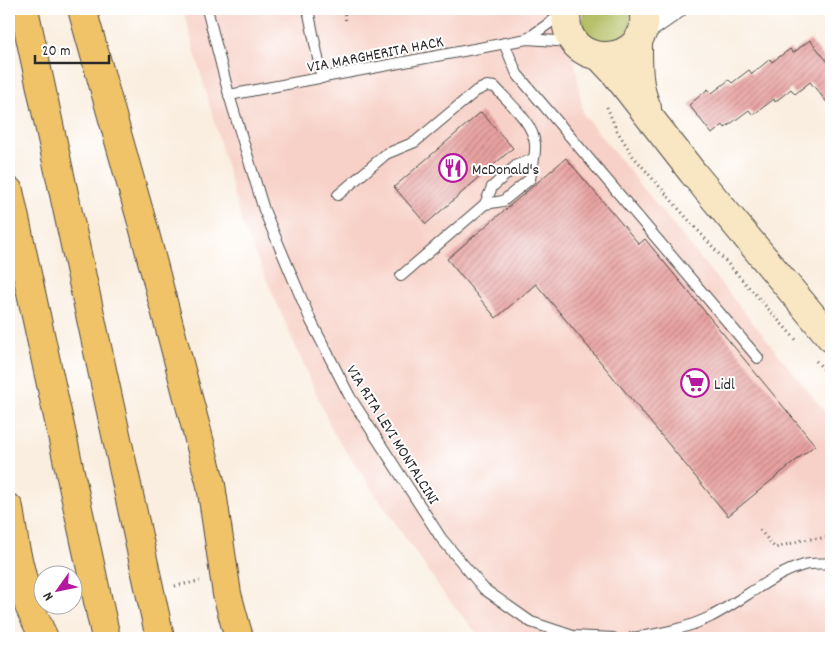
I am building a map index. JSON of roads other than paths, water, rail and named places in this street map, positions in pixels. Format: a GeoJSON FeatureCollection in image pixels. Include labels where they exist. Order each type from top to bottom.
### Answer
{"type":"FeatureCollection","features":[{"type":"Feature","properties":{"kind":"highway"},"geometry":{"type":"LineString","coordinates":[[24,9],[158,629]]}},
{"type":"Feature","properties":{"kind":"highway"},"geometry":{"type":"LineString","coordinates":[[82,9],[141,217],[211,485],[227,594],[239,638]]}},
{"type":"Feature","properties":{"kind":"highway"},"geometry":{"type":"LineString","coordinates":[[9,191],[105,634]]}},
{"type":"Feature","properties":{"kind":"highway"},"geometry":{"type":"LineString","coordinates":[[9,508],[15,548],[29,606],[44,638]]}},
{"type":"Feature","properties":{"kind":"street"},"geometry":{"type":"LineString","coordinates":[[643,9],[644,20],[639,37],[638,74],[640,90],[656,125]]}},
{"type":"Feature","properties":{"kind":"street"},"geometry":{"type":"LineString","coordinates":[[567,10],[567,27],[574,42],[584,51],[600,57],[610,57],[622,53],[631,47],[639,37],[677,9]]}},
{"type":"Feature","properties":{"kind":"street"},"geometry":{"type":"LineString","coordinates":[[600,57],[674,150],[831,338]]}},
{"type":"Feature","properties":{"kind":"lane","name":"VIA RITA LEVI MONTALCINI"},"geometry":{"type":"LineString","coordinates":[[206,9],[229,95],[264,210],[311,321],[350,397],[441,538],[484,589],[531,622],[573,636],[613,638]]}},
{"type":"Feature","properties":{"kind":"lane"},"geometry":{"type":"LineString","coordinates":[[308,9],[322,78]]}},
{"type":"Feature","properties":{"kind":"lane"},"geometry":{"type":"LineString","coordinates":[[527,39],[567,10]]}},
{"type":"Feature","properties":{"kind":"lane","name":"VIA MARGHERITA HACK"},"geometry":{"type":"LineString","coordinates":[[229,95],[527,39]]}},
{"type":"Feature","properties":{"kind":"lane"},"geometry":{"type":"LineString","coordinates":[[527,39],[547,42],[574,42]]}},
{"type":"Feature","properties":{"kind":"lane"},"geometry":{"type":"LineString","coordinates":[[504,43],[517,74],[758,358]]}},
{"type":"Feature","properties":{"kind":"lane"},"geometry":{"type":"LineString","coordinates":[[338,195],[386,154],[415,142],[476,91],[488,86],[495,87],[528,124],[536,146],[530,179],[503,201],[485,204]]}},
{"type":"Feature","properties":{"kind":"lane"},"geometry":{"type":"LineString","coordinates":[[401,276],[485,204],[492,187],[517,165],[533,159]]}},
{"type":"Feature","properties":{"kind":"lane"},"geometry":{"type":"LineString","coordinates":[[632,638],[667,632],[708,618],[776,577],[806,564],[831,563]]}},
{"type":"Feature","properties":{"kind":"place","name":"McDonald's"},"geometry":{"type":"Point","coordinates":[453,168]}},
{"type":"Feature","properties":{"kind":"place","name":"Lidl"},"geometry":{"type":"Point","coordinates":[695,383]}}]}
